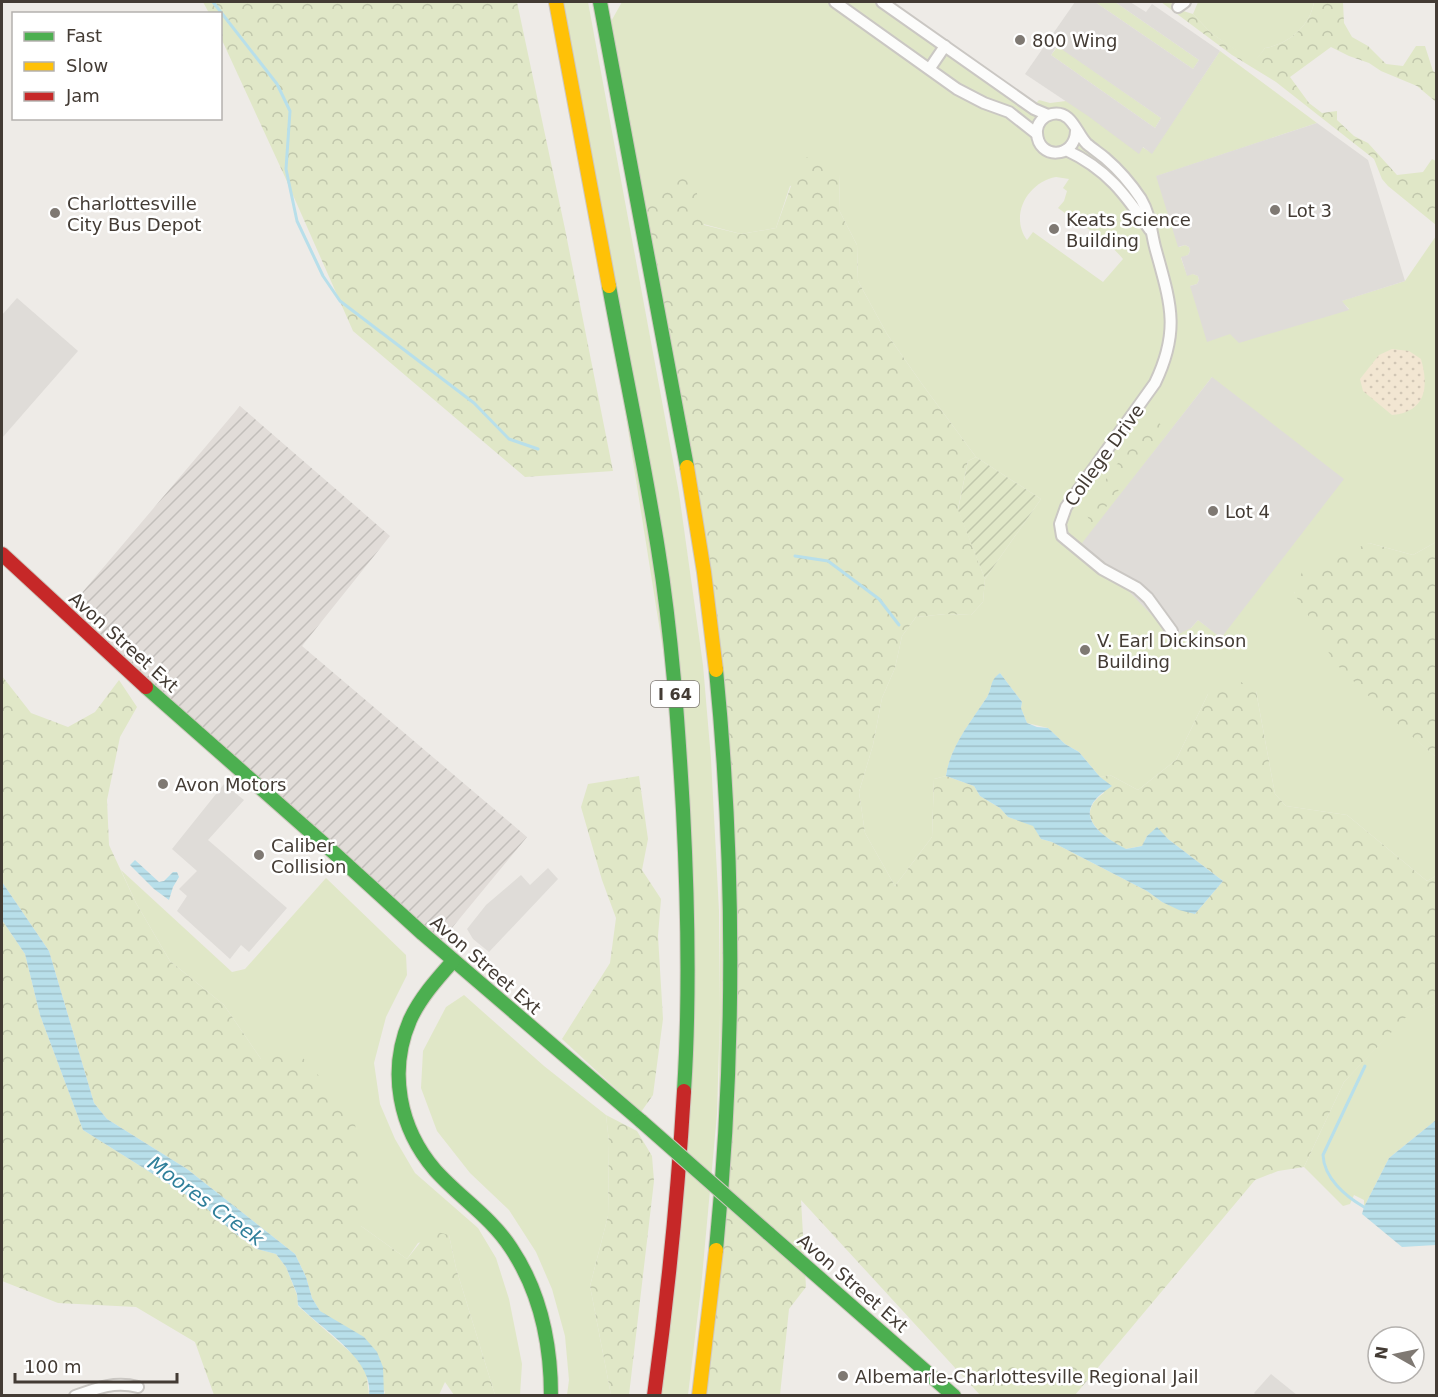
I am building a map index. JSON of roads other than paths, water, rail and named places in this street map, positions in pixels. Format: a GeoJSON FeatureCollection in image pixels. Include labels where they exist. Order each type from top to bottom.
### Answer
{"type":"FeatureCollection","features":[{"type":"Feature","properties":{"kind":"main road","name":"I 64"},"geometry":{"type":"LineString","coordinates":[[556,2],[658,549],[680,747],[688,927],[685,1099],[673,1258],[654,1395]]}},
{"type":"Feature","properties":{"kind":"main road","name":"I 64"},"geometry":{"type":"LineString","coordinates":[[600,2],[681,427],[700,542],[722,723],[730,875],[731,1056],[727,1137],[709,1320],[699,1395]]}},
{"type":"Feature","properties":{"kind":"main road","name":"Avon Street Ext"},"geometry":{"type":"LineString","coordinates":[[2,554],[154,695],[453,960],[954,1395]]}},
{"type":"Feature","properties":{"kind":"main road"},"geometry":{"type":"LineString","coordinates":[[453,960],[425,996],[411,1020],[400,1052],[399,1093],[408,1125],[422,1155],[487,1218],[524,1268],[546,1327],[551,1366],[551,1395]]}},
{"type":"Feature","properties":{"kind":"street","name":"College Drive"},"geometry":{"type":"LineString","coordinates":[[835,2],[971,97],[1009,112],[1037,134],[1040,145],[1050,152],[1066,150],[1087,160],[1122,191],[1151,233]]}},
{"type":"Feature","properties":{"kind":"street","name":"College Drive"},"geometry":{"type":"LineString","coordinates":[[882,2],[1034,109],[1047,115],[1056,113],[1068,117],[1089,146],[1106,158],[1129,182],[1142,201],[1149,217],[1171,314],[1171,334],[1166,358],[1155,383],[1066,507],[1061,516],[1060,531],[1066,541],[1102,569],[1137,588],[1148,598],[1172,631]]}},
{"type":"Feature","properties":{"kind":"street"},"geometry":{"type":"LineString","coordinates":[[930,68],[945,46]]}},
{"type":"Feature","properties":{"kind":"street"},"geometry":{"type":"LineString","coordinates":[[1037,134],[1038,125],[1047,115]]}},
{"type":"Feature","properties":{"kind":"street"},"geometry":{"type":"LineString","coordinates":[[1066,150],[1073,144],[1076,131]]}},
{"type":"Feature","properties":{"kind":"street"},"geometry":{"type":"LineString","coordinates":[[75,1395],[104,1386],[128,1384],[138,1387]]}},
{"type":"Feature","properties":{"kind":"water"},"geometry":{"type":"Polygon","coordinates":[[[1000,673],[1022,702],[1021,708],[1027,723],[1048,728],[1065,744],[1079,752],[1100,777],[1112,786],[1098,797],[1091,807],[1090,815],[1097,829],[1126,849],[1142,846],[1147,836],[1157,827],[1168,839],[1223,881],[1195,914],[1162,902],[1147,891],[1052,842],[1041,839],[1033,826],[1008,817],[1000,808],[980,796],[974,786],[946,776],[957,744],[987,697],[994,679],[1000,673]]]}},
{"type":"Feature","properties":{"kind":"water"},"geometry":{"type":"Polygon","coordinates":[[[135,860],[159,882],[164,881],[173,872],[177,872],[179,877],[169,900],[154,889],[130,865],[135,860]]]}},
{"type":"Feature","properties":{"kind":"water","name":"Moores Creek"},"geometry":{"type":"Polygon","coordinates":[[[2,882],[49,951],[94,1103],[107,1119],[187,1169],[295,1254],[306,1277],[312,1298],[320,1311],[364,1337],[377,1352],[383,1367],[384,1395],[369,1395],[368,1382],[355,1357],[298,1305],[297,1294],[286,1267],[276,1254],[257,1249],[233,1232],[204,1206],[83,1130],[40,1015],[25,954],[2,920],[2,882]]]}},
{"type":"Feature","properties":{"kind":"water"},"geometry":{"type":"Polygon","coordinates":[[[1436,1120],[1436,1245],[1402,1247],[1362,1214],[1389,1158],[1436,1120]]]}},
{"type":"Feature","properties":{"kind":"waterway"},"geometry":{"type":"LineString","coordinates":[[213,2],[221,12]]}},
{"type":"Feature","properties":{"kind":"waterway"},"geometry":{"type":"LineString","coordinates":[[222,14],[277,84],[290,111],[286,169],[297,221],[323,276],[340,301],[474,403],[509,439],[538,449]]}},
{"type":"Feature","properties":{"kind":"waterway"},"geometry":{"type":"LineString","coordinates":[[795,556],[828,561],[879,599],[899,625]]}},
{"type":"Feature","properties":{"kind":"waterway"},"geometry":{"type":"LineString","coordinates":[[1364,1207],[1331,1179],[1323,1155],[1365,1066]]}},
{"type":"Feature","properties":{"kind":"place","name":"800 Wing"},"geometry":{"type":"Point","coordinates":[1020,40]}},
{"type":"Feature","properties":{"kind":"place","name":"Lot 3"},"geometry":{"type":"Point","coordinates":[1275,210]}},
{"type":"Feature","properties":{"kind":"place","name":"Charlottesville City Bus Depot"},"geometry":{"type":"Point","coordinates":[55,213]}},
{"type":"Feature","properties":{"kind":"place","name":"Keats Science Building"},"geometry":{"type":"Point","coordinates":[1054,229]}},
{"type":"Feature","properties":{"kind":"place","name":"Lot 4"},"geometry":{"type":"Point","coordinates":[1213,511]}},
{"type":"Feature","properties":{"kind":"place","name":"V. Earl Dickinson Building"},"geometry":{"type":"Point","coordinates":[1085,650]}},
{"type":"Feature","properties":{"kind":"place","name":"Avon Motors"},"geometry":{"type":"Point","coordinates":[163,784]}},
{"type":"Feature","properties":{"kind":"place","name":"Caliber Collision"},"geometry":{"type":"Point","coordinates":[259,855]}},
{"type":"Feature","properties":{"kind":"place","name":"Albemarle-Charlottesville Regional Jail"},"geometry":{"type":"Point","coordinates":[843,1376]}}]}
